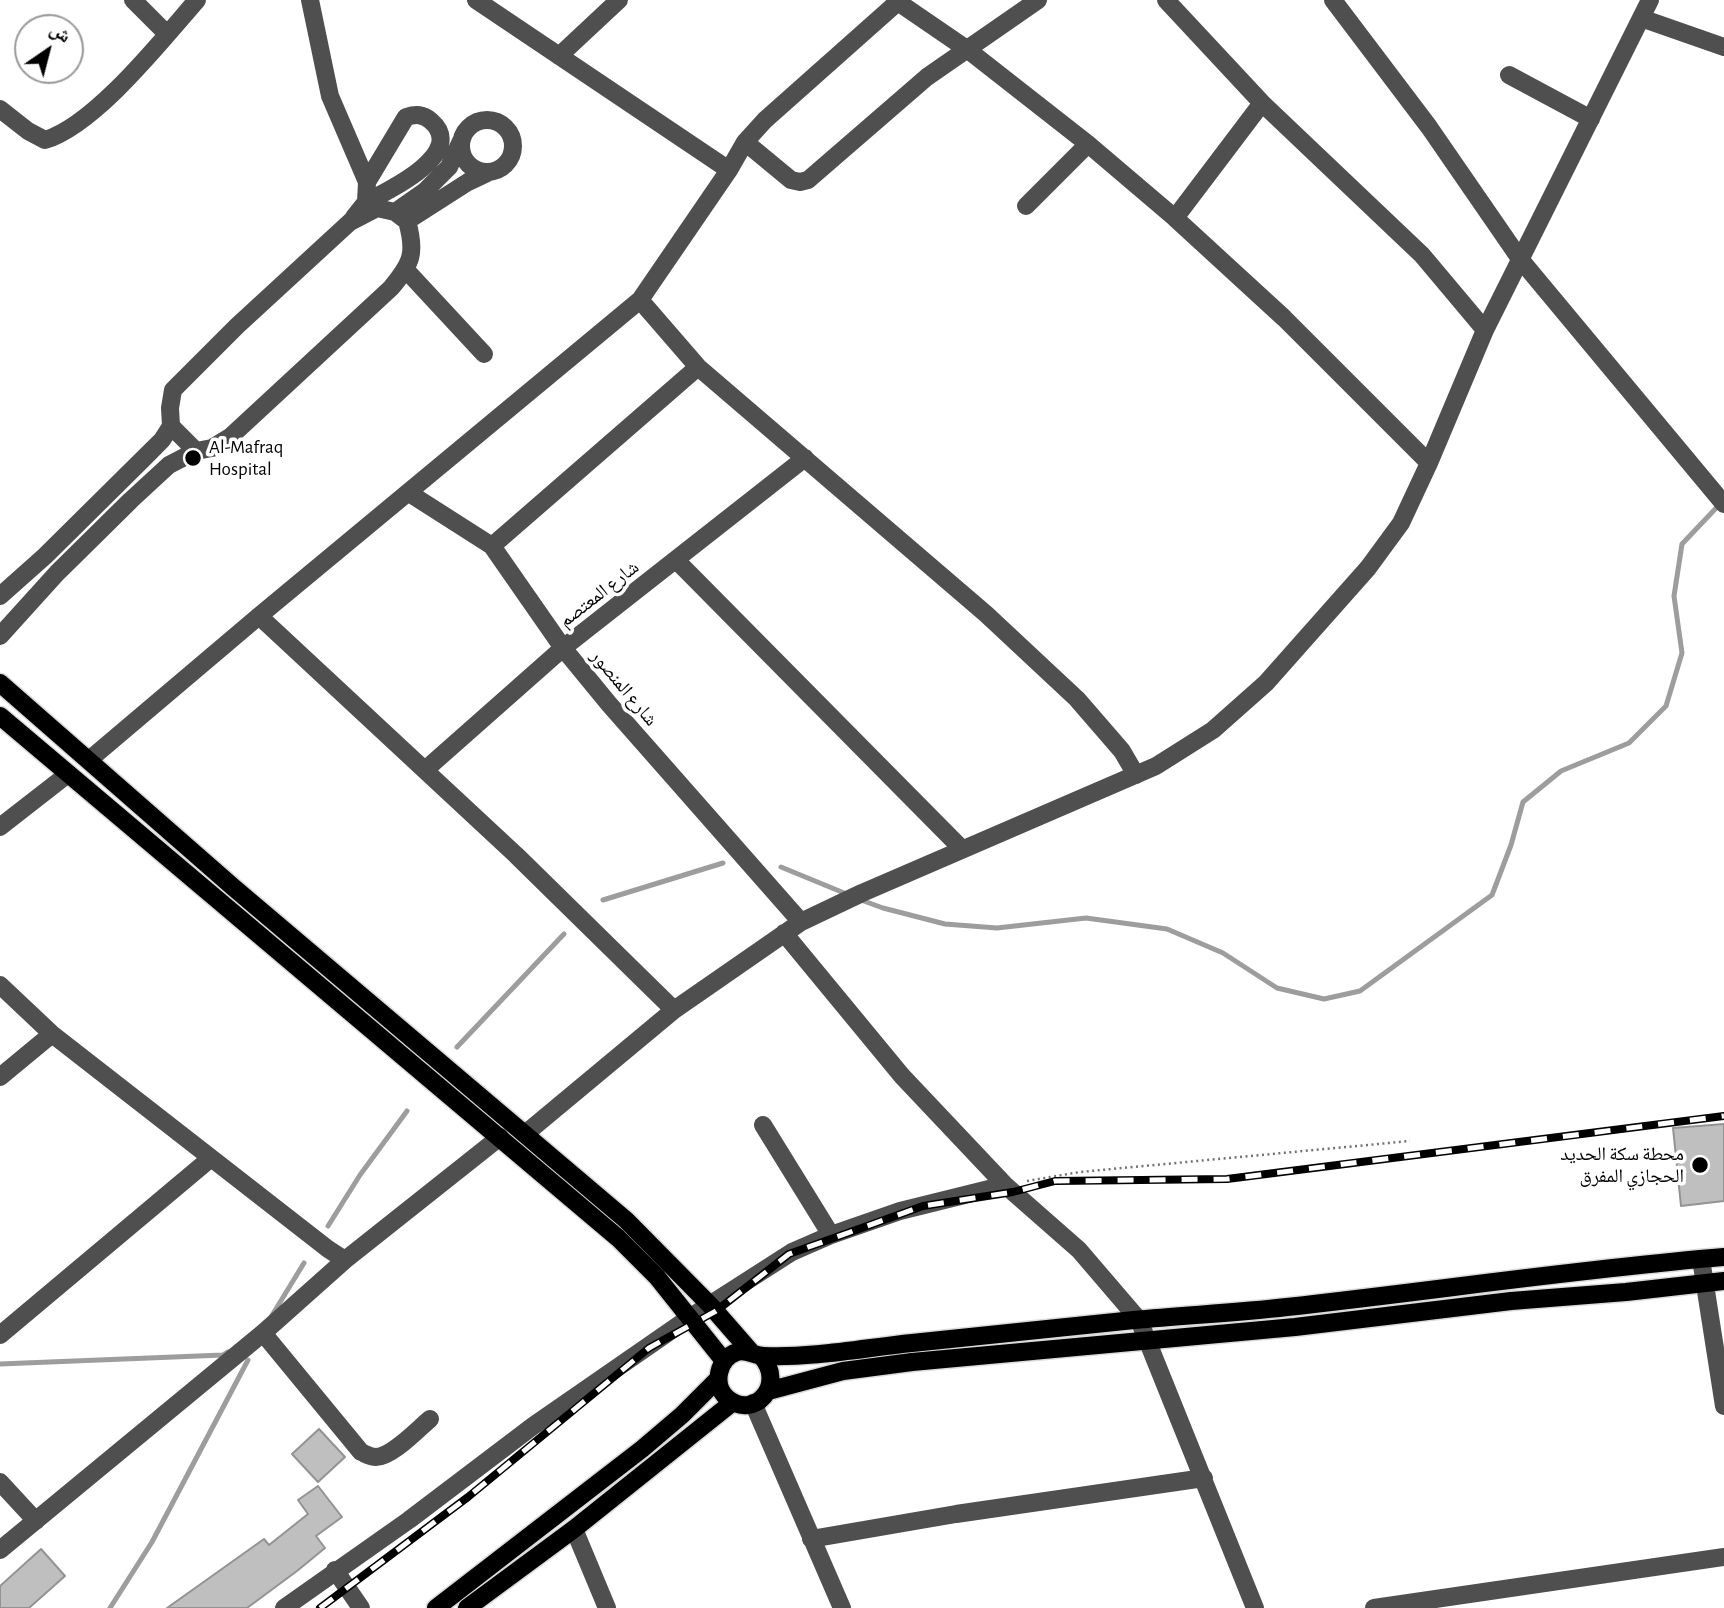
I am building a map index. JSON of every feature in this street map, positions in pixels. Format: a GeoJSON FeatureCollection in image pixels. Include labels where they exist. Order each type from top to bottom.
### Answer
{"type":"FeatureCollection","features":[{"type":"Feature","properties":{"kind":"main road"},"geometry":{"type":"LineString","coordinates":[[0,683],[233,887],[626,1220],[767,1363],[771,1372],[768,1391],[762,1399],[753,1404],[733,1402],[722,1393],[718,1379]]}},
{"type":"Feature","properties":{"kind":"main road"},"geometry":{"type":"LineString","coordinates":[[0,716],[618,1238],[657,1277],[724,1361]]}},
{"type":"Feature","properties":{"kind":"main road"},"geometry":{"type":"LineString","coordinates":[[436,1608],[682,1415],[718,1379],[724,1361],[736,1352],[756,1354],[1139,1320],[1334,1296],[1724,1257]]}},
{"type":"Feature","properties":{"kind":"main road"},"geometry":{"type":"LineString","coordinates":[[1510,1279],[1511,1301]]}},
{"type":"Feature","properties":{"kind":"main road"},"geometry":{"type":"LineString","coordinates":[[768,1391],[843,1371],[1368,1319],[1511,1301],[1575,1297],[1724,1280]]}},
{"type":"Feature","properties":{"kind":"main road"},"geometry":{"type":"LineString","coordinates":[[467,1608],[574,1529],[733,1402]]}},
{"type":"Feature","properties":{"kind":"street"},"geometry":{"type":"LineString","coordinates":[[134,0],[167,34]]}},
{"type":"Feature","properties":{"kind":"street"},"geometry":{"type":"LineString","coordinates":[[0,108],[36,136],[45,140],[56,137],[74,127],[115,90],[197,0]]}},
{"type":"Feature","properties":{"kind":"street"},"geometry":{"type":"LineString","coordinates":[[310,0],[330,96],[367,182],[366,202]]}},
{"type":"Feature","properties":{"kind":"street"},"geometry":{"type":"LineString","coordinates":[[476,0],[729,170]]}},
{"type":"Feature","properties":{"kind":"street"},"geometry":{"type":"LineString","coordinates":[[559,56],[619,0]]}},
{"type":"Feature","properties":{"kind":"street"},"geometry":{"type":"LineString","coordinates":[[745,142],[791,180],[808,180],[927,77],[1038,0]]}},
{"type":"Feature","properties":{"kind":"street"},"geometry":{"type":"LineString","coordinates":[[1166,0],[1262,103],[1422,255],[1485,330]]}},
{"type":"Feature","properties":{"kind":"street"},"geometry":{"type":"LineString","coordinates":[[1333,0],[1429,127],[1520,259],[1724,504]]}},
{"type":"Feature","properties":{"kind":"street"},"geometry":{"type":"LineString","coordinates":[[525,1134],[674,1010],[784,933],[862,892],[1136,775],[1191,746],[1266,683],[1377,556],[1401,523],[1485,330],[1650,0]]}},
{"type":"Feature","properties":{"kind":"street"},"geometry":{"type":"LineString","coordinates":[[89,760],[258,616],[640,300],[729,170],[745,142],[765,120],[897,1],[968,50],[1088,144],[1175,218],[1284,318],[1429,463]]}},
{"type":"Feature","properties":{"kind":"street"},"geometry":{"type":"LineString","coordinates":[[1641,18],[1724,47]]}},
{"type":"Feature","properties":{"kind":"street"},"geometry":{"type":"LineString","coordinates":[[1509,75],[1591,119]]}},
{"type":"Feature","properties":{"kind":"street"},"geometry":{"type":"LineString","coordinates":[[1175,218],[1262,103]]}},
{"type":"Feature","properties":{"kind":"street"},"geometry":{"type":"LineString","coordinates":[[22,612],[0,596],[83,519],[162,440],[171,426],[173,390],[237,326],[350,222],[366,202],[398,186],[435,156],[441,142],[440,132],[434,123],[425,116],[415,114],[406,117],[367,182]]}},
{"type":"Feature","properties":{"kind":"street"},"geometry":{"type":"LineString","coordinates":[[350,222],[377,208],[401,216],[504,166],[511,155],[512,137],[507,130],[493,121],[478,122],[464,133],[449,167],[401,216]]}},
{"type":"Feature","properties":{"kind":"street"},"geometry":{"type":"LineString","coordinates":[[461,141],[461,151],[467,164],[487,173]]}},
{"type":"Feature","properties":{"kind":"street"},"geometry":{"type":"LineString","coordinates":[[1026,206],[1088,144]]}},
{"type":"Feature","properties":{"kind":"street"},"geometry":{"type":"LineString","coordinates":[[0,636],[57,573],[169,465],[196,451],[212,448],[230,437],[391,288],[406,270],[413,251],[401,216]]}},
{"type":"Feature","properties":{"kind":"street"},"geometry":{"type":"LineString","coordinates":[[406,270],[484,354]]}},
{"type":"Feature","properties":{"kind":"street"},"geometry":{"type":"LineString","coordinates":[[640,300],[698,367],[986,614],[1077,699],[1122,751],[1136,775]]}},
{"type":"Feature","properties":{"kind":"street"},"geometry":{"type":"LineString","coordinates":[[492,546],[698,367]]}},
{"type":"Feature","properties":{"kind":"street"},"geometry":{"type":"LineString","coordinates":[[171,426],[196,451]]}},
{"type":"Feature","properties":{"kind":"street","name":"شارع المعتصم"},"geometry":{"type":"LineString","coordinates":[[425,770],[563,648],[805,458]]}},
{"type":"Feature","properties":{"kind":"street","name":"شارع المنصور"},"geometry":{"type":"LineString","coordinates":[[409,493],[492,546],[563,648],[639,739],[809,918]]}},
{"type":"Feature","properties":{"kind":"street"},"geometry":{"type":"LineString","coordinates":[[83,519],[98,533]]}},
{"type":"Feature","properties":{"kind":"street"},"geometry":{"type":"LineString","coordinates":[[676,560],[962,849]]}},
{"type":"Feature","properties":{"kind":"street"},"geometry":{"type":"LineString","coordinates":[[258,616],[555,892],[674,1010]]}},
{"type":"Feature","properties":{"kind":"street"},"geometry":{"type":"LineString","coordinates":[[0,827],[68,774]]}},
{"type":"Feature","properties":{"kind":"street"},"geometry":{"type":"LineString","coordinates":[[784,933],[884,1055],[1005,1185],[1079,1250],[1139,1320],[1205,1478],[1255,1608]]}},
{"type":"Feature","properties":{"kind":"street"},"geometry":{"type":"LineString","coordinates":[[0,985],[52,1034],[345,1260]]}},
{"type":"Feature","properties":{"kind":"street"},"geometry":{"type":"LineString","coordinates":[[0,1077],[52,1034]]}},
{"type":"Feature","properties":{"kind":"street"},"geometry":{"type":"LineString","coordinates":[[763,1125],[831,1235]]}},
{"type":"Feature","properties":{"kind":"street"},"geometry":{"type":"LineString","coordinates":[[0,1550],[263,1333],[345,1260],[500,1137]]}},
{"type":"Feature","properties":{"kind":"street"},"geometry":{"type":"LineString","coordinates":[[0,1335],[211,1158]]}},
{"type":"Feature","properties":{"kind":"street"},"geometry":{"type":"LineString","coordinates":[[284,1608],[410,1520],[533,1426],[689,1318],[792,1252],[900,1211],[1005,1185]]}},
{"type":"Feature","properties":{"kind":"street"},"geometry":{"type":"LineString","coordinates":[[1701,1259],[1724,1406]]}},
{"type":"Feature","properties":{"kind":"street"},"geometry":{"type":"LineString","coordinates":[[263,1333],[360,1452],[378,1458],[388,1454],[430,1419]]}},
{"type":"Feature","properties":{"kind":"street"},"geometry":{"type":"LineString","coordinates":[[753,1404],[842,1608]]}},
{"type":"Feature","properties":{"kind":"street"},"geometry":{"type":"LineString","coordinates":[[811,1539],[956,1514],[1205,1478]]}},
{"type":"Feature","properties":{"kind":"street"},"geometry":{"type":"LineString","coordinates":[[0,1482],[36,1521]]}},
{"type":"Feature","properties":{"kind":"street"},"geometry":{"type":"LineString","coordinates":[[574,1529],[607,1608]]}},
{"type":"Feature","properties":{"kind":"street"},"geometry":{"type":"LineString","coordinates":[[1374,1608],[1724,1557]]}},
{"type":"Feature","properties":{"kind":"street"},"geometry":{"type":"LineString","coordinates":[[335,1570],[361,1608]]}},
{"type":"Feature","properties":{"kind":"path"},"geometry":{"type":"LineString","coordinates":[[1005,1185],[1080,1172],[1410,1142]]}},
{"type":"Feature","properties":{"kind":"building","name":"محطة سكة الحديد الحجازي المفرق"},"geometry":{"type":"Polygon","coordinates":[[[1724,1124],[1724,1201],[1681,1206],[1673,1128],[1724,1124]]]}},
{"type":"Feature","properties":{"kind":"building"},"geometry":{"type":"Polygon","coordinates":[[[319,1429],[345,1457],[318,1482],[292,1454],[319,1429]]]}},
{"type":"Feature","properties":{"kind":"building"},"geometry":{"type":"Polygon","coordinates":[[[318,1486],[342,1517],[316,1536],[325,1548],[297,1571],[247,1608],[167,1608],[264,1539],[269,1545],[308,1514],[298,1500],[318,1486]]]}},
{"type":"Feature","properties":{"kind":"building"},"geometry":{"type":"Polygon","coordinates":[[[41,1549],[65,1576],[29,1608],[0,1608],[0,1586],[41,1549]]]}},
{"type":"Feature","properties":{"kind":"waterway"},"geometry":{"type":"LineString","coordinates":[[861,900],[945,924],[997,928],[1086,918],[1167,929],[1223,953],[1277,988],[1324,999],[1360,991],[1492,895],[1511,845],[1523,802],[1561,771],[1629,743],[1666,706],[1682,653],[1674,596],[1682,544],[1719,505]]}},
{"type":"Feature","properties":{"kind":"waterway"},"geometry":{"type":"LineString","coordinates":[[603,900],[723,863]]}},
{"type":"Feature","properties":{"kind":"waterway"},"geometry":{"type":"LineString","coordinates":[[781,867],[849,895]]}},
{"type":"Feature","properties":{"kind":"waterway"},"geometry":{"type":"LineString","coordinates":[[457,1047],[564,934]]}},
{"type":"Feature","properties":{"kind":"waterway"},"geometry":{"type":"LineString","coordinates":[[328,1226],[360,1175],[407,1111]]}},
{"type":"Feature","properties":{"kind":"waterway"},"geometry":{"type":"LineString","coordinates":[[271,1317],[304,1263]]}},
{"type":"Feature","properties":{"kind":"waterway"},"geometry":{"type":"LineString","coordinates":[[0,1364],[223,1355],[228,1352]]}},
{"type":"Feature","properties":{"kind":"waterway"},"geometry":{"type":"LineString","coordinates":[[110,1608],[152,1542],[248,1360]]}},
{"type":"Feature","properties":{"kind":"railway"},"geometry":{"type":"LineString","coordinates":[[320,1608],[468,1497],[649,1348],[716,1311],[789,1254],[923,1206],[1013,1192],[1055,1181],[1227,1179],[1724,1116]]}},
{"type":"Feature","properties":{"kind":"place","name":"Al-Mafraq Hospital"},"geometry":{"type":"Point","coordinates":[193,458]}},
{"type":"Feature","properties":{"kind":"place","name":"محطة سكة الحديد الحجازي المفرق"},"geometry":{"type":"Point","coordinates":[1700,1165]}}]}
